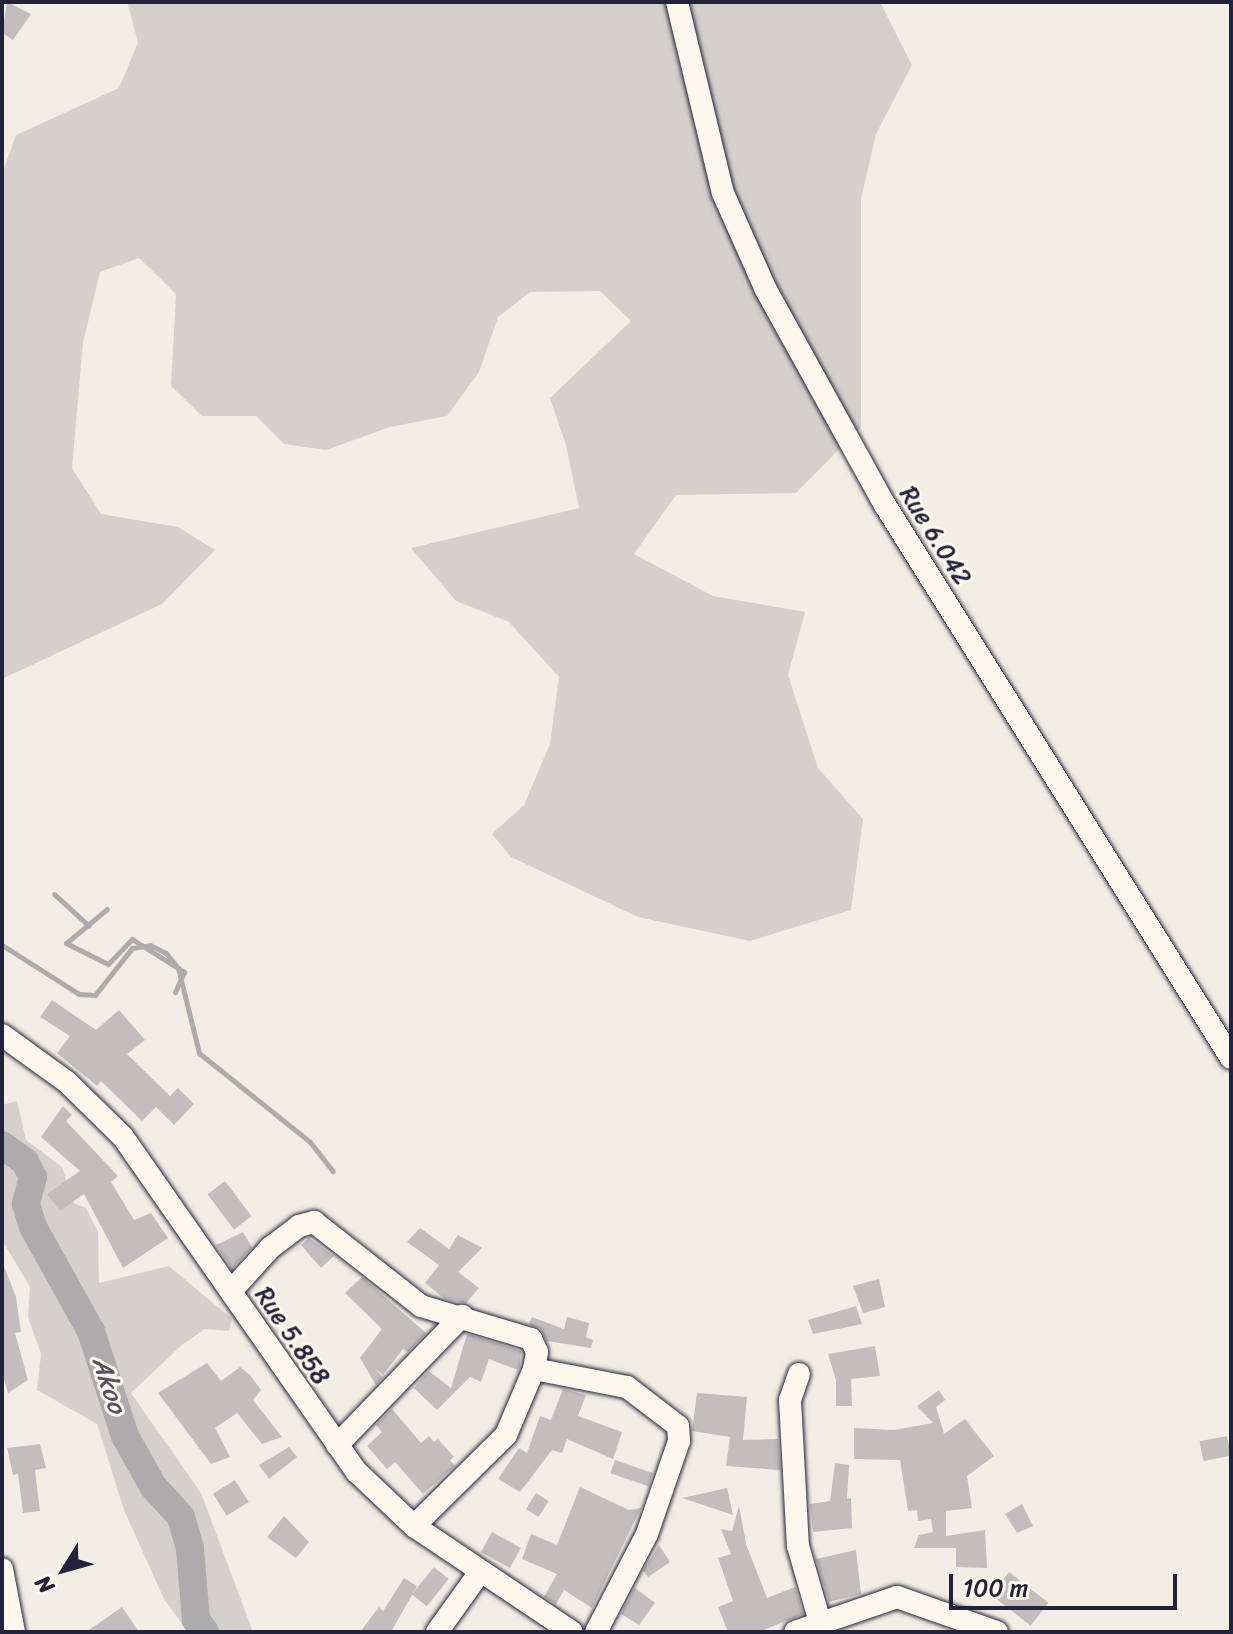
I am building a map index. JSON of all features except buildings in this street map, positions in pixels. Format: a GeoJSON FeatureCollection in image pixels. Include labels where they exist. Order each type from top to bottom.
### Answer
{"type":"FeatureCollection","features":[{"type":"Feature","properties":{"kind":"street","name":"Rue 6.042"},"geometry":{"type":"LineString","coordinates":[[677,2],[723,193],[765,288],[885,505],[1231,1058]]}},
{"type":"Feature","properties":{"kind":"street","name":"Rue 5.858"},"geometry":{"type":"LineString","coordinates":[[2,1035],[67,1082],[123,1137],[357,1472],[414,1526],[572,1632]]}},
{"type":"Feature","properties":{"kind":"street"},"geometry":{"type":"LineString","coordinates":[[231,1291],[270,1248],[299,1226],[314,1222],[414,1302],[531,1339],[537,1352],[534,1369],[506,1435],[414,1526]]}},
{"type":"Feature","properties":{"kind":"street"},"geometry":{"type":"LineString","coordinates":[[337,1445],[462,1316]]}},
{"type":"Feature","properties":{"kind":"street"},"geometry":{"type":"LineString","coordinates":[[534,1369],[627,1387],[678,1426],[679,1441],[647,1534],[596,1632]]}},
{"type":"Feature","properties":{"kind":"street"},"geometry":{"type":"LineString","coordinates":[[799,1374],[790,1400],[798,1546],[820,1622]]}},
{"type":"Feature","properties":{"kind":"street"},"geometry":{"type":"LineString","coordinates":[[2,1569],[14,1632]]}},
{"type":"Feature","properties":{"kind":"street"},"geometry":{"type":"LineString","coordinates":[[437,1632],[480,1572]]}},
{"type":"Feature","properties":{"kind":"street"},"geometry":{"type":"LineString","coordinates":[[795,1632],[888,1598],[907,1597],[997,1632]]}},
{"type":"Feature","properties":{"kind":"shaded area"},"geometry":{"type":"Polygon","coordinates":[[[127,2],[880,2],[912,65],[876,134],[861,199],[861,427],[796,493],[676,495],[634,554],[713,596],[805,612],[788,675],[818,768],[863,819],[851,910],[750,941],[638,917],[511,857],[492,834],[524,805],[550,744],[559,677],[509,622],[456,601],[411,548],[579,508],[566,445],[550,398],[631,321],[600,291],[530,292],[498,317],[479,372],[447,416],[390,427],[326,450],[284,444],[256,416],[202,416],[171,386],[176,294],[139,258],[100,272],[83,343],[72,468],[101,514],[178,527],[215,550],[162,604],[2,679],[2,174],[16,135],[119,88],[138,42],[127,2]]]}},
{"type":"Feature","properties":{"kind":"shaded area"},"geometry":{"type":"Polygon","coordinates":[[[17,1101],[26,1140],[62,1167],[74,1203],[86,1208],[98,1232],[99,1283],[169,1266],[232,1319],[229,1331],[205,1329],[183,1344],[131,1393],[201,1493],[253,1632],[188,1632],[164,1599],[124,1510],[97,1424],[37,1390],[41,1354],[28,1317],[30,1287],[2,1240],[2,1105],[17,1101]]]}},
{"type":"Feature","properties":{"kind":"waterway"},"geometry":{"type":"LineString","coordinates":[[54,894],[89,926]]}},
{"type":"Feature","properties":{"kind":"waterway"},"geometry":{"type":"LineString","coordinates":[[107,909],[66,943],[108,964],[132,939],[184,972],[175,992]]}},
{"type":"Feature","properties":{"kind":"waterway","name":"Akoo"},"geometry":{"type":"LineString","coordinates":[[2,945],[79,994],[95,995],[132,948],[150,945],[166,953],[178,968],[199,1053],[310,1142],[333,1171]]}},
{"type":"Feature","properties":{"kind":"waterway","name":"Akoo"},"geometry":{"type":"LineString","coordinates":[[2,1145],[25,1162],[33,1177],[26,1204],[33,1227],[91,1331],[125,1436],[153,1486],[181,1517],[190,1549],[196,1620],[205,1632]]}}]}
